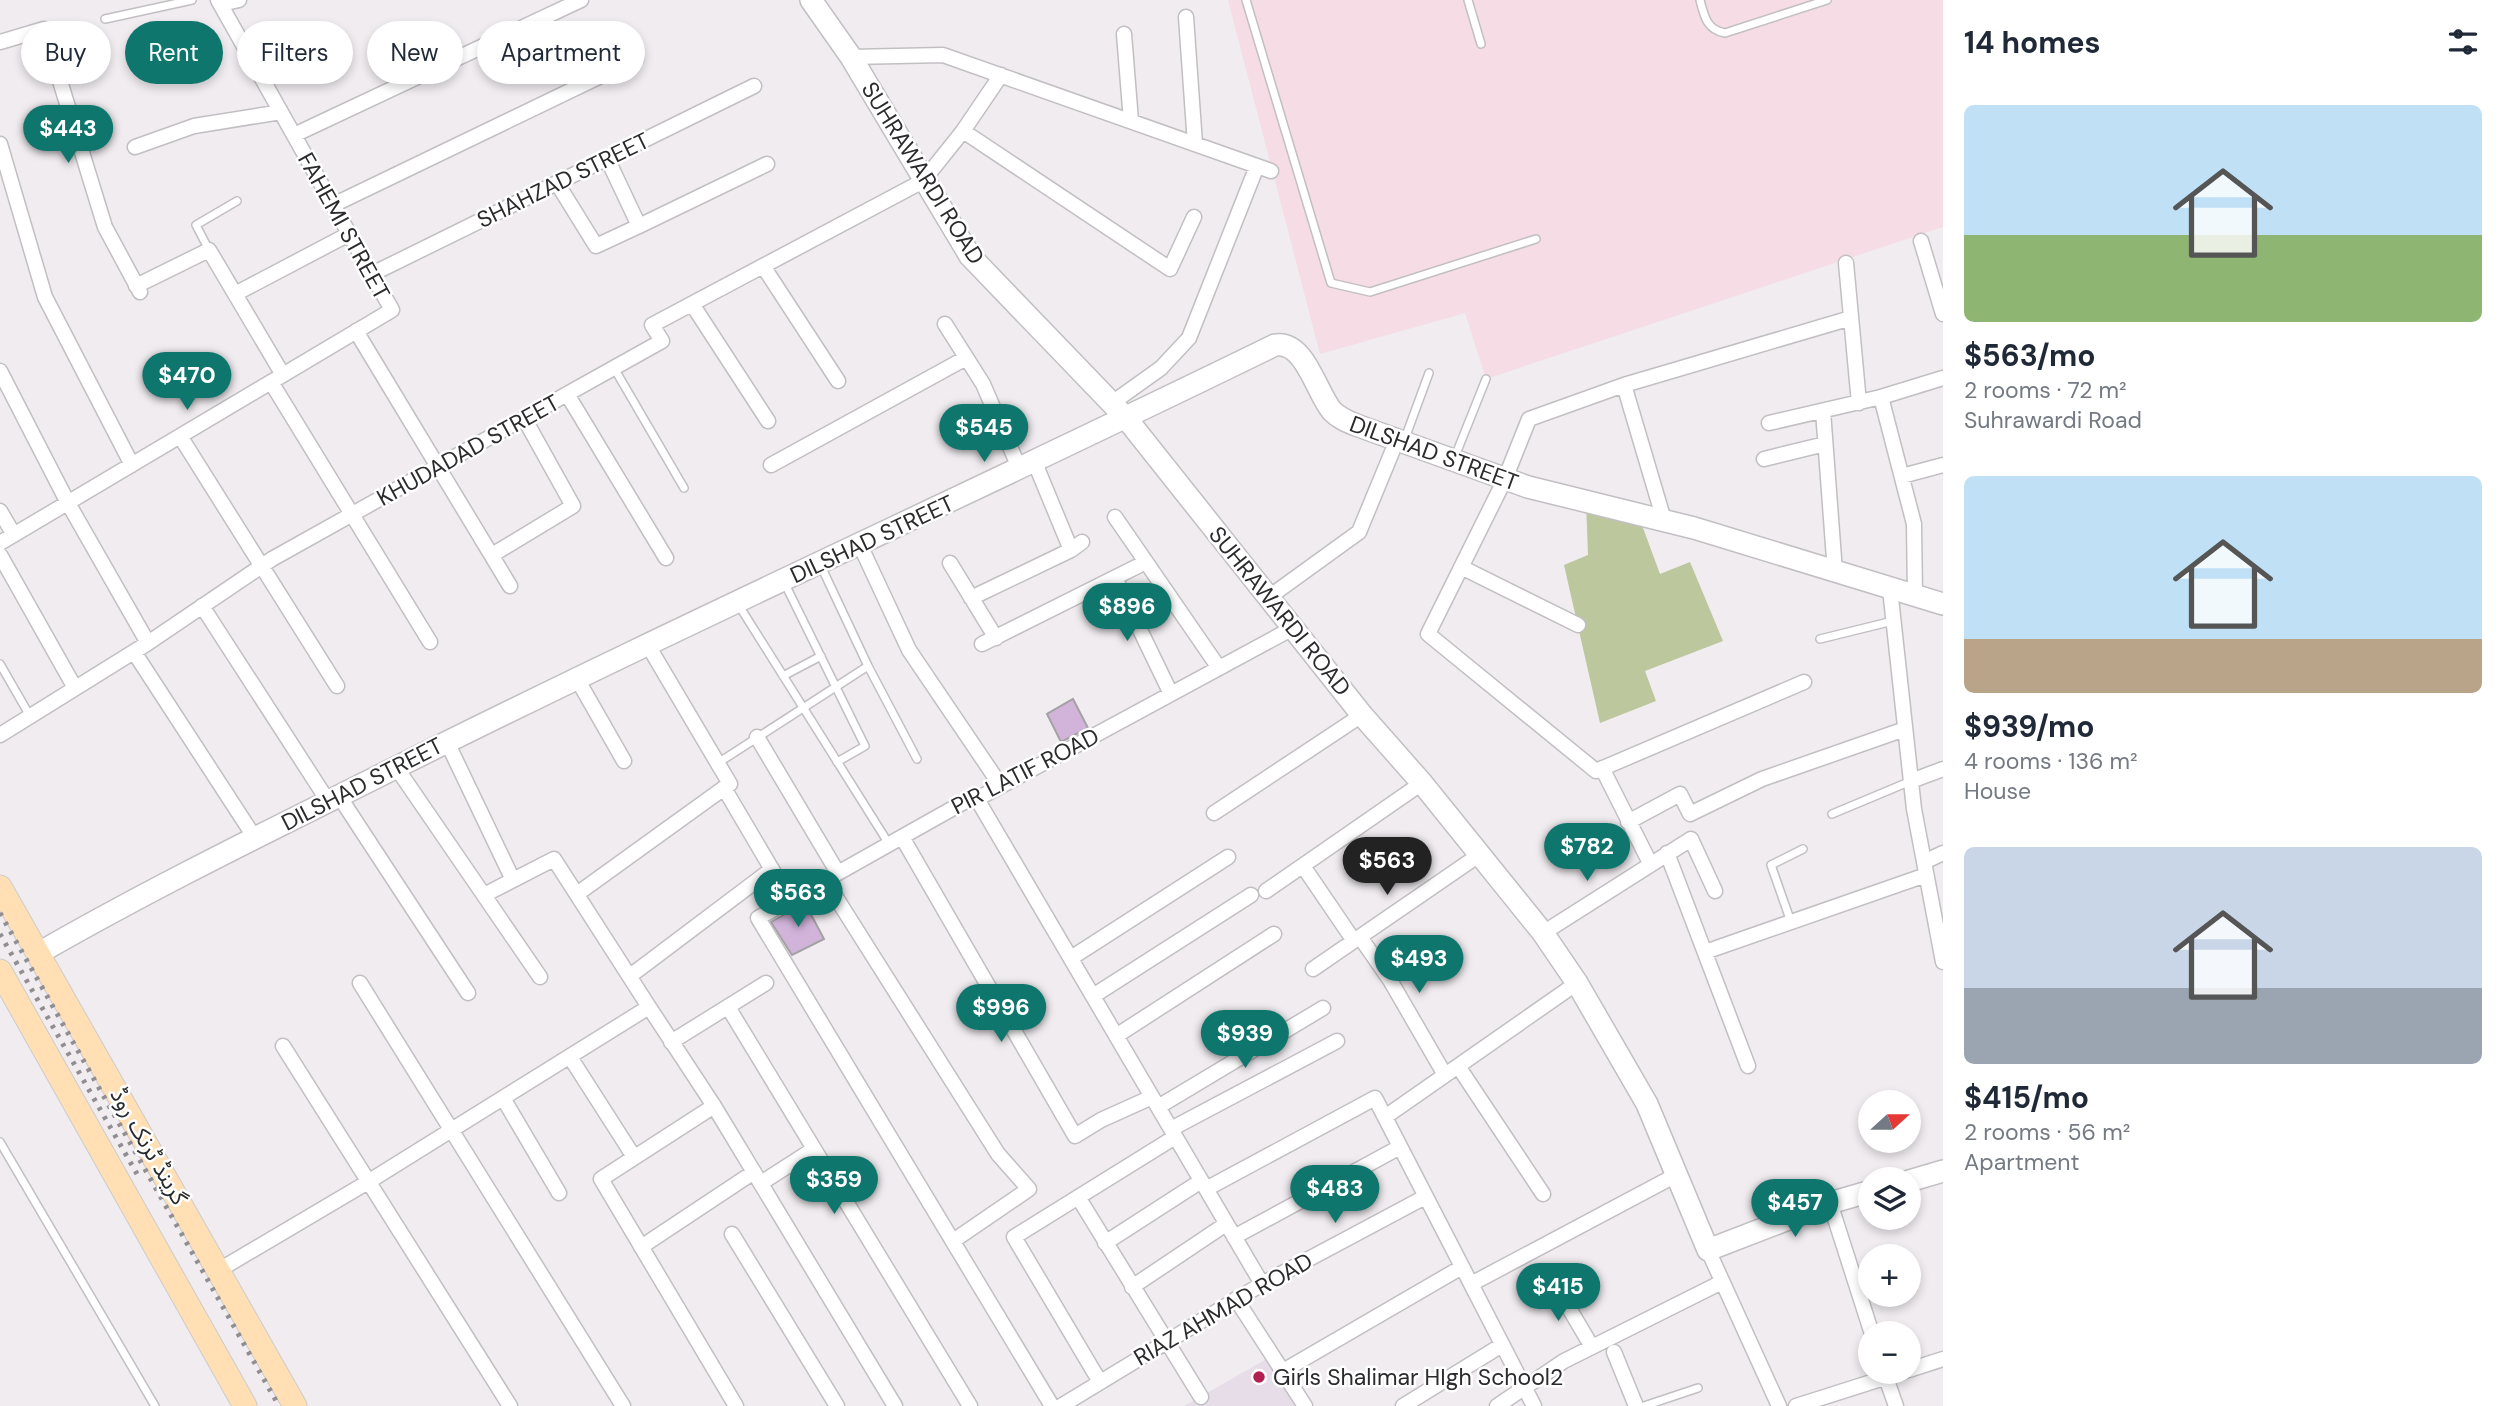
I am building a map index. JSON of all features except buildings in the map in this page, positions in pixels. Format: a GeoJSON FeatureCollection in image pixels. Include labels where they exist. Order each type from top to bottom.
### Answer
{"type":"FeatureCollection","features":[{"type":"Feature","properties":{"kind":"main road","name":"گرینڈ ٹرنک روڈ"},"geometry":{"type":"LineString","coordinates":[[0,887],[295,1406]]}},
{"type":"Feature","properties":{"kind":"main road","name":"گرینڈ ٹرنک روڈ"},"geometry":{"type":"LineString","coordinates":[[0,971],[245,1406]]}},
{"type":"Feature","properties":{"kind":"street"},"geometry":{"type":"LineString","coordinates":[[220,2],[239,0]]}},
{"type":"Feature","properties":{"kind":"street"},"geometry":{"type":"LineString","coordinates":[[294,135],[581,0]]}},
{"type":"Feature","properties":{"kind":"street","name":"SUHRAWARDI ROAD"},"geometry":{"type":"LineString","coordinates":[[810,0],[850,57],[970,256],[1119,410],[1362,715],[1422,783],[1543,933],[1577,983],[1647,1104],[1708,1250]]}},
{"type":"Feature","properties":{"kind":"street","name":"FAHEMI STREET"},"geometry":{"type":"LineString","coordinates":[[0,543],[392,310],[220,2]]}},
{"type":"Feature","properties":{"kind":"street"},"geometry":{"type":"LineString","coordinates":[[1186,17],[1195,144]]}},
{"type":"Feature","properties":{"kind":"street"},"geometry":{"type":"LineString","coordinates":[[0,42],[44,29],[105,227],[138,289],[209,250],[352,514],[430,642]]}},
{"type":"Feature","properties":{"kind":"street"},"geometry":{"type":"LineString","coordinates":[[1124,34],[1131,121]]}},
{"type":"Feature","properties":{"kind":"street"},"geometry":{"type":"LineString","coordinates":[[850,57],[943,55],[1264,169],[1189,338],[1119,410]]}},
{"type":"Feature","properties":{"kind":"street"},"geometry":{"type":"LineString","coordinates":[[923,181],[963,131],[1001,75]]}},
{"type":"Feature","properties":{"kind":"street"},"geometry":{"type":"LineString","coordinates":[[333,205],[584,84]]}},
{"type":"Feature","properties":{"kind":"street","name":"SHAHZAD STREET"},"geometry":{"type":"LineString","coordinates":[[372,274],[754,86]]}},
{"type":"Feature","properties":{"kind":"street"},"geometry":{"type":"LineString","coordinates":[[135,146],[194,126],[281,112]]}},
{"type":"Feature","properties":{"kind":"street"},"geometry":{"type":"LineString","coordinates":[[963,131],[1170,269],[1194,217]]}},
{"type":"Feature","properties":{"kind":"street"},"geometry":{"type":"LineString","coordinates":[[0,144],[45,298],[132,465]]}},
{"type":"Feature","properties":{"kind":"street"},"geometry":{"type":"LineString","coordinates":[[607,158],[639,226]]}},
{"type":"Feature","properties":{"kind":"street"},"geometry":{"type":"LineString","coordinates":[[557,183],[596,246],[767,164]]}},
{"type":"Feature","properties":{"kind":"street","name":"KHUDADAD STREET"},"geometry":{"type":"LineString","coordinates":[[0,735],[148,643],[261,566],[662,341],[652,325],[923,181]]}},
{"type":"Feature","properties":{"kind":"street"},"geometry":{"type":"LineString","coordinates":[[235,294],[349,234]]}},
{"type":"Feature","properties":{"kind":"street"},"geometry":{"type":"LineString","coordinates":[[1921,242],[1943,314]]}},
{"type":"Feature","properties":{"kind":"street"},"geometry":{"type":"LineString","coordinates":[[1846,263],[1859,403]]}},
{"type":"Feature","properties":{"kind":"street"},"geometry":{"type":"LineString","coordinates":[[763,266],[838,381]]}},
{"type":"Feature","properties":{"kind":"street"},"geometry":{"type":"LineString","coordinates":[[692,304],[768,421]]}},
{"type":"Feature","properties":{"kind":"street"},"geometry":{"type":"LineString","coordinates":[[1804,682],[1596,771],[1428,634],[1505,479],[1529,419],[1624,385],[1851,318]]}},
{"type":"Feature","properties":{"kind":"street"},"geometry":{"type":"LineString","coordinates":[[945,324],[1077,546],[971,598]]}},
{"type":"Feature","properties":{"kind":"street"},"geometry":{"type":"LineString","coordinates":[[356,331],[510,586]]}},
{"type":"Feature","properties":{"kind":"street","name":"DILSHAD STREET"},"geometry":{"type":"LineString","coordinates":[[39,953],[140,895],[646,642],[1027,466],[1119,410],[1282,344],[1297,351],[1324,400],[1341,419],[1505,479],[1664,520],[1943,604]]}},
{"type":"Feature","properties":{"kind":"street"},"geometry":{"type":"LineString","coordinates":[[771,465],[966,358]]}},
{"type":"Feature","properties":{"kind":"street"},"geometry":{"type":"LineString","coordinates":[[0,371],[68,502],[148,643]]}},
{"type":"Feature","properties":{"kind":"street"},"geometry":{"type":"LineString","coordinates":[[1769,423],[1859,403],[1943,378]]}},
{"type":"Feature","properties":{"kind":"street"},"geometry":{"type":"LineString","coordinates":[[1624,385],[1664,520]]}},
{"type":"Feature","properties":{"kind":"street"},"geometry":{"type":"LineString","coordinates":[[567,394],[666,558]]}},
{"type":"Feature","properties":{"kind":"street"},"geometry":{"type":"LineString","coordinates":[[1881,397],[1914,524],[1915,596]]}},
{"type":"Feature","properties":{"kind":"street"},"geometry":{"type":"LineString","coordinates":[[1823,411],[1835,572]]}},
{"type":"Feature","properties":{"kind":"street"},"geometry":{"type":"LineString","coordinates":[[492,555],[573,506],[524,418]]}},
{"type":"Feature","properties":{"kind":"street"},"geometry":{"type":"LineString","coordinates":[[180,436],[337,686]]}},
{"type":"Feature","properties":{"kind":"street"},"geometry":{"type":"LineString","coordinates":[[1269,597],[1359,532],[1400,441]]}},
{"type":"Feature","properties":{"kind":"street"},"geometry":{"type":"LineString","coordinates":[[1764,459],[1825,443]]}},
{"type":"Feature","properties":{"kind":"street"},"geometry":{"type":"LineString","coordinates":[[1902,476],[1943,465]]}},
{"type":"Feature","properties":{"kind":"street"},"geometry":{"type":"LineString","coordinates":[[0,511],[14,535]]}},
{"type":"Feature","properties":{"kind":"street"},"geometry":{"type":"LineString","coordinates":[[1115,517],[1219,668]]}},
{"type":"Feature","properties":{"kind":"street"},"geometry":{"type":"LineString","coordinates":[[860,545],[909,650],[1001,786]]}},
{"type":"Feature","properties":{"kind":"street"},"geometry":{"type":"LineString","coordinates":[[0,555],[75,688]]}},
{"type":"Feature","properties":{"kind":"street"},"geometry":{"type":"LineString","coordinates":[[982,644],[1146,562]]}},
{"type":"Feature","properties":{"kind":"street"},"geometry":{"type":"LineString","coordinates":[[950,563],[996,638]]}},
{"type":"Feature","properties":{"kind":"street"},"geometry":{"type":"LineString","coordinates":[[1461,567],[1578,625]]}},
{"type":"Feature","properties":{"kind":"street"},"geometry":{"type":"LineString","coordinates":[[1115,578],[1171,694]]}},
{"type":"Feature","properties":{"kind":"street"},"geometry":{"type":"LineString","coordinates":[[1890,589],[1911,781],[1943,962]]}},
{"type":"Feature","properties":{"kind":"street"},"geometry":{"type":"LineString","coordinates":[[202,606],[468,993]]}},
{"type":"Feature","properties":{"kind":"street","name":"PIR LATIF ROAD"},"geometry":{"type":"LineString","coordinates":[[953,1241],[758,918],[964,802],[977,799],[1293,628]]}},
{"type":"Feature","properties":{"kind":"street"},"geometry":{"type":"LineString","coordinates":[[577,894],[730,784],[646,642]]}},
{"type":"Feature","properties":{"kind":"street"},"geometry":{"type":"LineString","coordinates":[[134,652],[255,838]]}},
{"type":"Feature","properties":{"kind":"street"},"geometry":{"type":"LineString","coordinates":[[576,677],[624,761]]}},
{"type":"Feature","properties":{"kind":"street"},"geometry":{"type":"LineString","coordinates":[[1214,813],[1362,715]]}},
{"type":"Feature","properties":{"kind":"street"},"geometry":{"type":"LineString","coordinates":[[1628,822],[1680,794],[1690,814],[1762,779],[1905,729]]}},
{"type":"Feature","properties":{"kind":"street"},"geometry":{"type":"LineString","coordinates":[[757,737],[832,877],[998,1154],[1029,1189],[953,1241],[1052,1406]]}},
{"type":"Feature","properties":{"kind":"street"},"geometry":{"type":"LineString","coordinates":[[447,742],[513,880]]}},
{"type":"Feature","properties":{"kind":"street"},"geometry":{"type":"LineString","coordinates":[[396,767],[540,977]]}},
{"type":"Feature","properties":{"kind":"street"},"geometry":{"type":"LineString","coordinates":[[1602,768],[1650,863]]}},
{"type":"Feature","properties":{"kind":"street"},"geometry":{"type":"LineString","coordinates":[[1911,781],[1943,769]]}},
{"type":"Feature","properties":{"kind":"street"},"geometry":{"type":"LineString","coordinates":[[1093,996],[1303,866],[1422,783]]}},
{"type":"Feature","properties":{"kind":"street"},"geometry":{"type":"LineString","coordinates":[[723,788],[790,900]]}},
{"type":"Feature","properties":{"kind":"street"},"geometry":{"type":"LineString","coordinates":[[977,799],[1262,1284]]}},
{"type":"Feature","properties":{"kind":"street"},"geometry":{"type":"LineString","coordinates":[[1543,933],[1691,839],[1715,891]]}},
{"type":"Feature","properties":{"kind":"street"},"geometry":{"type":"LineString","coordinates":[[896,840],[1075,1136],[1101,1120],[1155,1102],[1323,1008]]}},
{"type":"Feature","properties":{"kind":"street"},"geometry":{"type":"LineString","coordinates":[[1667,853],[1748,1066]]}},
{"type":"Feature","properties":{"kind":"street"},"geometry":{"type":"LineString","coordinates":[[1705,952],[1791,922],[1925,868],[1943,853]]}},
{"type":"Feature","properties":{"kind":"street"},"geometry":{"type":"LineString","coordinates":[[1313,969],[1479,855]]}},
{"type":"Feature","properties":{"kind":"street"},"geometry":{"type":"LineString","coordinates":[[1071,958],[1228,857]]}},
{"type":"Feature","properties":{"kind":"street"},"geometry":{"type":"LineString","coordinates":[[484,895],[554,859],[714,1105],[895,1406]]}},
{"type":"Feature","properties":{"kind":"street"},"geometry":{"type":"LineString","coordinates":[[1303,866],[1390,980],[1445,1075]]}},
{"type":"Feature","properties":{"kind":"street"},"geometry":{"type":"LineString","coordinates":[[630,976],[772,869]]}},
{"type":"Feature","properties":{"kind":"street"},"geometry":{"type":"LineString","coordinates":[[1116,1036],[1274,934]]}},
{"type":"Feature","properties":{"kind":"street"},"geometry":{"type":"LineString","coordinates":[[360,983],[623,1406]]}},
{"type":"Feature","properties":{"kind":"street"},"geometry":{"type":"LineString","coordinates":[[671,1042],[766,983]]}},
{"type":"Feature","properties":{"kind":"street"},"geometry":{"type":"LineString","coordinates":[[1385,1117],[1577,983]]}},
{"type":"Feature","properties":{"kind":"street"},"geometry":{"type":"LineString","coordinates":[[219,1270],[368,1182],[649,1007]]}},
{"type":"Feature","properties":{"kind":"street"},"geometry":{"type":"LineString","coordinates":[[727,1007],[970,1406]]}},
{"type":"Feature","properties":{"kind":"street"},"geometry":{"type":"LineString","coordinates":[[1100,1382],[1014,1237],[1078,1198],[1173,1133],[1336,1041]]}},
{"type":"Feature","properties":{"kind":"street"},"geometry":{"type":"LineString","coordinates":[[283,1046],[510,1406]]}},
{"type":"Feature","properties":{"kind":"street"},"geometry":{"type":"LineString","coordinates":[[570,1057],[634,1157]]}},
{"type":"Feature","properties":{"kind":"street"},"geometry":{"type":"LineString","coordinates":[[1458,1066],[1543,1194]]}},
{"type":"Feature","properties":{"kind":"street"},"geometry":{"type":"LineString","coordinates":[[503,1098],[559,1193]]}},
{"type":"Feature","properties":{"kind":"street"},"geometry":{"type":"LineString","coordinates":[[1105,1242],[1203,1185],[1375,1098],[1534,1406]]}},
{"type":"Feature","properties":{"kind":"street"},"geometry":{"type":"LineString","coordinates":[[714,1105],[601,1179],[736,1406]]}},
{"type":"Feature","properties":{"kind":"street"},"geometry":{"type":"LineString","coordinates":[[1132,1287],[1230,1231],[1399,1147]]}},
{"type":"Feature","properties":{"kind":"street"},"geometry":{"type":"LineString","coordinates":[[641,1247],[757,1178],[814,1149]]}},
{"type":"Feature","properties":{"kind":"street"},"geometry":{"type":"LineString","coordinates":[[1921,1177],[1943,1171]]}},
{"type":"Feature","properties":{"kind":"street"},"geometry":{"type":"LineString","coordinates":[[1471,1284],[1678,1174]]}},
{"type":"Feature","properties":{"kind":"street"},"geometry":{"type":"LineString","coordinates":[[1779,1406],[1708,1250],[1858,1195]]}},
{"type":"Feature","properties":{"kind":"street","name":"RIAZ AHMAD ROAD"},"geometry":{"type":"LineString","coordinates":[[1061,1406],[1262,1284],[1425,1197]]}},
{"type":"Feature","properties":{"kind":"street"},"geometry":{"type":"LineString","coordinates":[[1078,1198],[1201,1397]]}},
{"type":"Feature","properties":{"kind":"street"},"geometry":{"type":"LineString","coordinates":[[1830,1203],[1868,1321]]}},
{"type":"Feature","properties":{"kind":"street"},"geometry":{"type":"LineString","coordinates":[[732,1234],[837,1406]]}},
{"type":"Feature","properties":{"kind":"street"},"geometry":{"type":"LineString","coordinates":[[1283,1371],[1462,1267]]}},
{"type":"Feature","properties":{"kind":"street"},"geometry":{"type":"LineString","coordinates":[[1553,1280],[1592,1347]]}},
{"type":"Feature","properties":{"kind":"street"},"geometry":{"type":"LineString","coordinates":[[1497,1406],[1525,1390],[1564,1361],[1722,1282]]}},
{"type":"Feature","properties":{"kind":"street"},"geometry":{"type":"LineString","coordinates":[[1237,1299],[1305,1406]]}},
{"type":"Feature","properties":{"kind":"street"},"geometry":{"type":"LineString","coordinates":[[1403,1406],[1502,1345]]}},
{"type":"Feature","properties":{"kind":"street"},"geometry":{"type":"LineString","coordinates":[[1614,1352],[1636,1406]]}},
{"type":"Feature","properties":{"kind":"street"},"geometry":{"type":"LineString","coordinates":[[1921,1366],[1943,1359]]}},
{"type":"Feature","properties":{"kind":"street"},"geometry":{"type":"LineString","coordinates":[[1796,1406],[1859,1384]]}},
{"type":"Feature","properties":{"kind":"street"},"geometry":{"type":"LineString","coordinates":[[1888,1384],[1896,1406]]}},
{"type":"Feature","properties":{"kind":"lane"},"geometry":{"type":"LineString","coordinates":[[104,19],[192,0]]}},
{"type":"Feature","properties":{"kind":"lane"},"geometry":{"type":"LineString","coordinates":[[1246,0],[1331,283],[1370,292],[1536,239]]}},
{"type":"Feature","properties":{"kind":"lane"},"geometry":{"type":"LineString","coordinates":[[1468,0],[1481,44]]}},
{"type":"Feature","properties":{"kind":"lane"},"geometry":{"type":"LineString","coordinates":[[1700,0],[1709,25],[1716,31],[1725,33],[1827,0]]}},
{"type":"Feature","properties":{"kind":"lane"},"geometry":{"type":"LineString","coordinates":[[209,250],[196,225],[237,201]]}},
{"type":"Feature","properties":{"kind":"lane"},"geometry":{"type":"LineString","coordinates":[[614,368],[684,488]]}},
{"type":"Feature","properties":{"kind":"lane"},"geometry":{"type":"LineString","coordinates":[[1400,441],[1429,373]]}},
{"type":"Feature","properties":{"kind":"lane"},"geometry":{"type":"LineString","coordinates":[[1454,460],[1486,379]]}},
{"type":"Feature","properties":{"kind":"lane"},"geometry":{"type":"LineString","coordinates":[[820,563],[868,666],[917,759]]}},
{"type":"Feature","properties":{"kind":"lane"},"geometry":{"type":"LineString","coordinates":[[783,580],[866,746],[837,762]]}},
{"type":"Feature","properties":{"kind":"lane"},"geometry":{"type":"LineString","coordinates":[[736,601],[837,762],[896,840]]}},
{"type":"Feature","properties":{"kind":"lane"},"geometry":{"type":"LineString","coordinates":[[1820,639],[1894,621]]}},
{"type":"Feature","properties":{"kind":"lane"},"geometry":{"type":"LineString","coordinates":[[783,676],[821,656]]}},
{"type":"Feature","properties":{"kind":"lane"},"geometry":{"type":"LineString","coordinates":[[0,664],[30,716]]}},
{"type":"Feature","properties":{"kind":"lane"},"geometry":{"type":"LineString","coordinates":[[718,763],[868,666]]}},
{"type":"Feature","properties":{"kind":"lane"},"geometry":{"type":"LineString","coordinates":[[1832,814],[1911,781]]}},
{"type":"Feature","properties":{"kind":"lane"},"geometry":{"type":"LineString","coordinates":[[1791,922],[1772,865],[1803,849]]}},
{"type":"Feature","properties":{"kind":"lane"},"geometry":{"type":"LineString","coordinates":[[0,1142],[155,1406]]}},
{"type":"Feature","properties":{"kind":"lane"},"geometry":{"type":"LineString","coordinates":[[1644,1406],[1698,1388]]}},
{"type":"Feature","properties":{"kind":"shaded area"},"geometry":{"type":"Polygon","coordinates":[[[1228,0],[1943,0],[1943,227],[1486,379],[1465,313],[1320,354],[1228,0]]]}},
{"type":"Feature","properties":{"kind":"shaded area","name":"Girls Shalimar HIgh School2"},"geometry":{"type":"Polygon","coordinates":[[[1270,1357],[1302,1406],[1184,1406],[1270,1357]]]}},
{"type":"Feature","properties":{"kind":"green space"},"geometry":{"type":"Polygon","coordinates":[[[1586,501],[1639,517],[1660,574],[1690,562],[1723,641],[1645,671],[1656,701],[1600,723],[1564,565],[1588,555],[1586,501]]]}},
{"type":"Feature","properties":{"kind":"railway"},"geometry":{"type":"LineString","coordinates":[[0,913],[279,1406]]}},
{"type":"Feature","properties":{"kind":"railway"},"geometry":{"type":"LineString","coordinates":[[0,934],[137,1174]]}},
{"type":"Feature","properties":{"kind":"place","name":"Girls Shalimar HIgh School2"},"geometry":{"type":"Point","coordinates":[1259,1377]}}]}
